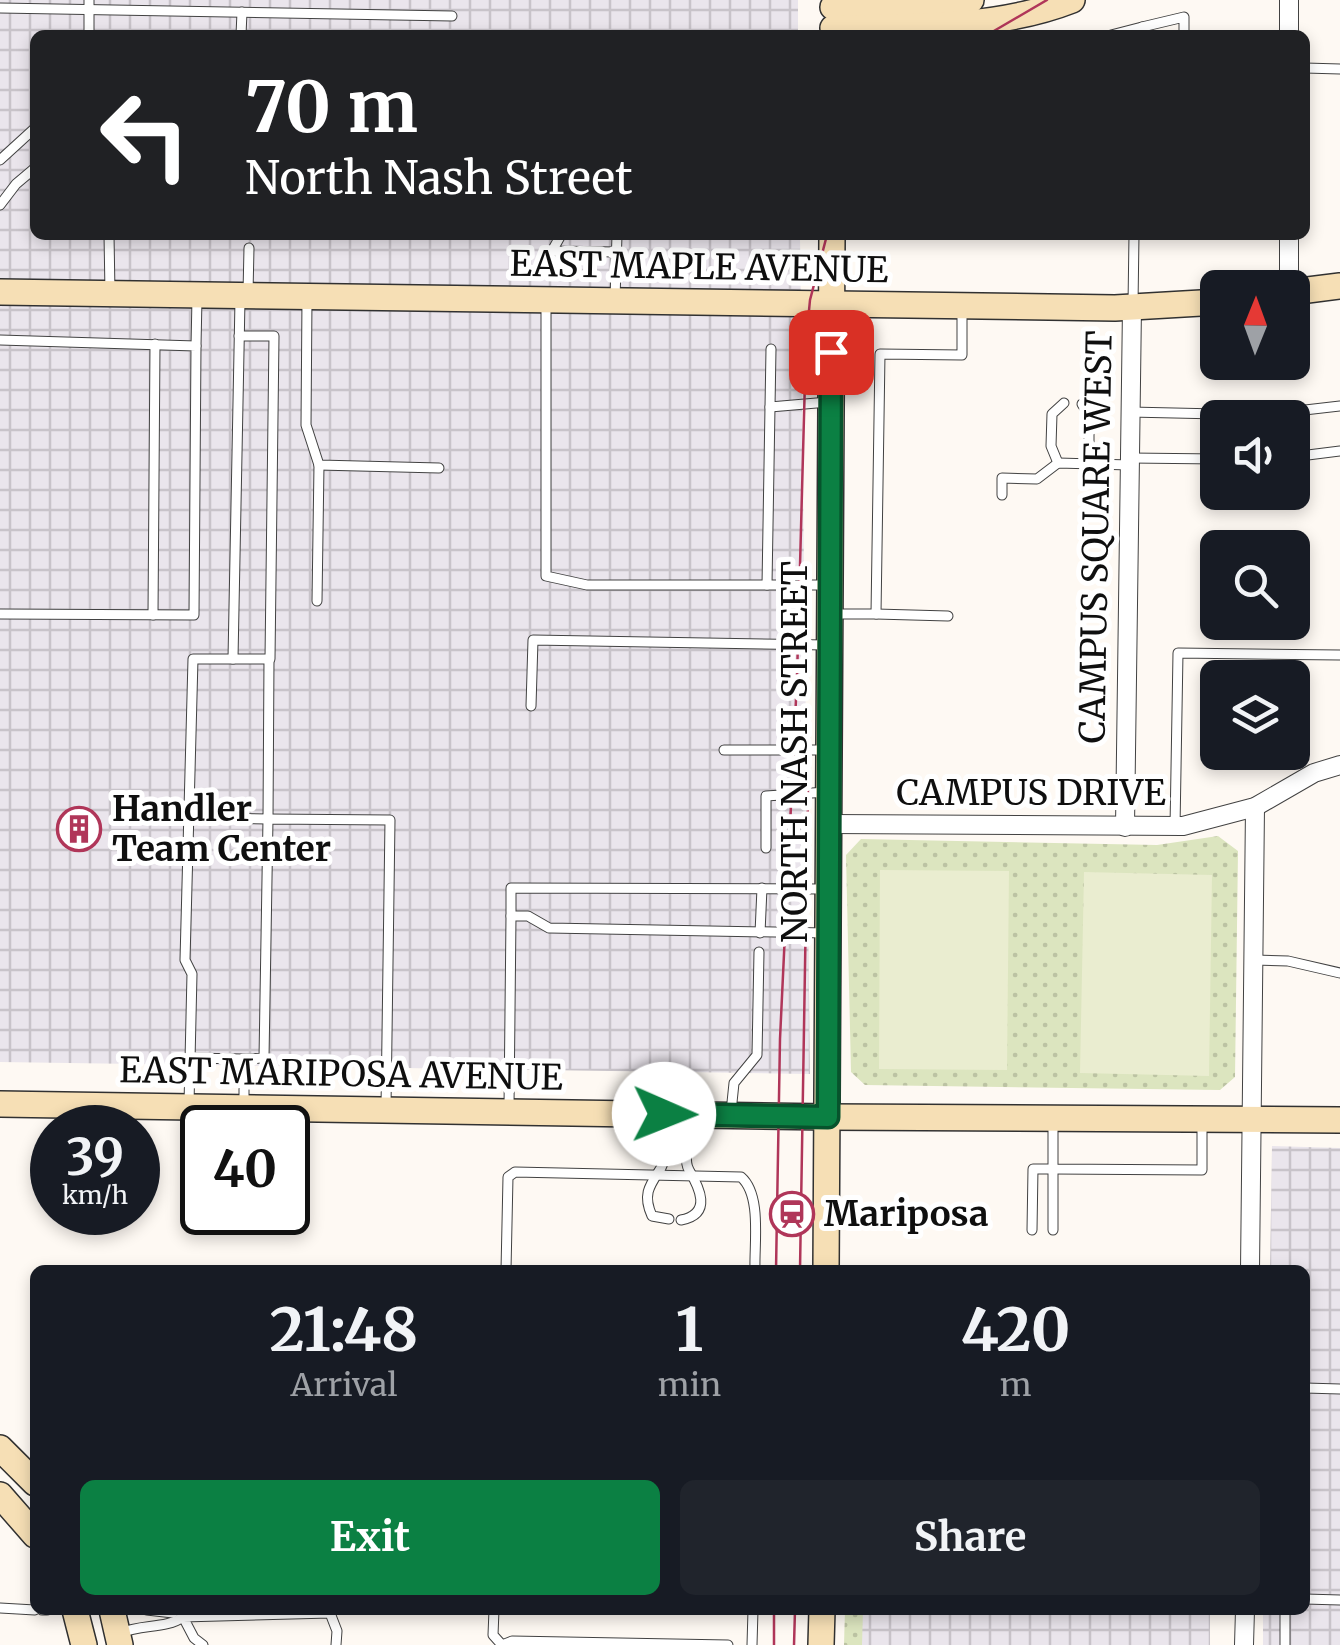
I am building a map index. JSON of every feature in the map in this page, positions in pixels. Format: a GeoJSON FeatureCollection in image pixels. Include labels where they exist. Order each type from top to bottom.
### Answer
{"type":"FeatureCollection","features":[{"type":"Feature","properties":{"kind":"street"},"geometry":{"type":"LineString","coordinates":[[833,18],[971,0]]}},
{"type":"Feature","properties":{"kind":"street"},"geometry":{"type":"LineString","coordinates":[[833,18],[976,22],[1048,10],[1072,0]]}},
{"type":"Feature","properties":{"kind":"street"},"geometry":{"type":"LineString","coordinates":[[1290,0],[1290,30]]}},
{"type":"Feature","properties":{"kind":"street","name":"NORTH NASH STREET"},"geometry":{"type":"LineString","coordinates":[[826,1265],[832,240]]}},
{"type":"Feature","properties":{"kind":"street"},"geometry":{"type":"LineString","coordinates":[[1289,240],[1290,270]]}},
{"type":"Feature","properties":{"kind":"street"},"geometry":{"type":"LineString","coordinates":[[1310,288],[1340,286]]}},
{"type":"Feature","properties":{"kind":"street","name":"EAST MAPLE AVENUE"},"geometry":{"type":"LineString","coordinates":[[0,292],[962,306],[1132,307],[1200,303]]}},
{"type":"Feature","properties":{"kind":"street","name":"CAMPUS SQUARE WEST"},"geometry":{"type":"LineString","coordinates":[[1125,827],[1132,307]]}},
{"type":"Feature","properties":{"kind":"street","name":"CAMPUS DRIVE"},"geometry":{"type":"LineString","coordinates":[[830,824],[1176,827],[1255,807],[1314,773],[1340,765]]}},
{"type":"Feature","properties":{"kind":"street"},"geometry":{"type":"LineString","coordinates":[[1250,1265],[1255,807]]}},
{"type":"Feature","properties":{"kind":"street","name":"EAST MARIPOSA AVENUE"},"geometry":{"type":"LineString","coordinates":[[0,1104],[180,1107]]}},
{"type":"Feature","properties":{"kind":"street","name":"EAST MARIPOSA AVENUE"},"geometry":{"type":"LineString","coordinates":[[310,1109],[509,1112],[676,1123],[731,1115],[1340,1120]]}},
{"type":"Feature","properties":{"kind":"street"},"geometry":{"type":"LineString","coordinates":[[6,1470],[30,1482]]}},
{"type":"Feature","properties":{"kind":"street"},"geometry":{"type":"LineString","coordinates":[[6,1470],[30,1523]]}},
{"type":"Feature","properties":{"kind":"street"},"geometry":{"type":"LineString","coordinates":[[76,1615],[84,1645]]}},
{"type":"Feature","properties":{"kind":"street"},"geometry":{"type":"LineString","coordinates":[[821,1645],[822,1615]]}},
{"type":"Feature","properties":{"kind":"street"},"geometry":{"type":"LineString","coordinates":[[1244,1645],[1245,1615]]}},
{"type":"Feature","properties":{"kind":"lane"},"geometry":{"type":"LineString","coordinates":[[0,8],[166,5],[242,12],[452,16]]}},
{"type":"Feature","properties":{"kind":"lane"},"geometry":{"type":"LineString","coordinates":[[241,30],[242,12]]}},
{"type":"Feature","properties":{"kind":"lane"},"geometry":{"type":"LineString","coordinates":[[1145,30],[1184,17],[1184,30]]}},
{"type":"Feature","properties":{"kind":"lane"},"geometry":{"type":"LineString","coordinates":[[1310,68],[1340,69]]}},
{"type":"Feature","properties":{"kind":"lane"},"geometry":{"type":"LineString","coordinates":[[0,160],[30,133]]}},
{"type":"Feature","properties":{"kind":"lane"},"geometry":{"type":"LineString","coordinates":[[0,204],[30,172]]}},
{"type":"Feature","properties":{"kind":"lane"},"geometry":{"type":"LineString","coordinates":[[109,240],[110,293]]}},
{"type":"Feature","properties":{"kind":"lane"},"geometry":{"type":"LineString","coordinates":[[559,240],[552,251],[616,252]]}},
{"type":"Feature","properties":{"kind":"lane"},"geometry":{"type":"LineString","coordinates":[[615,302],[617,240]]}},
{"type":"Feature","properties":{"kind":"lane"},"geometry":{"type":"LineString","coordinates":[[1132,307],[1134,240]]}},
{"type":"Feature","properties":{"kind":"lane"},"geometry":{"type":"LineString","coordinates":[[232,659],[239,336],[249,248]]}},
{"type":"Feature","properties":{"kind":"lane"},"geometry":{"type":"LineString","coordinates":[[0,614],[194,616],[197,295]]}},
{"type":"Feature","properties":{"kind":"lane"},"geometry":{"type":"LineString","coordinates":[[306,296],[306,425],[318,465],[317,601]]}},
{"type":"Feature","properties":{"kind":"lane"},"geometry":{"type":"LineString","coordinates":[[546,300],[546,576],[588,585],[830,585]]}},
{"type":"Feature","properties":{"kind":"lane"},"geometry":{"type":"LineString","coordinates":[[876,614],[880,354],[962,355],[962,306]]}},
{"type":"Feature","properties":{"kind":"lane"},"geometry":{"type":"LineString","coordinates":[[190,1058],[264,1058],[274,336],[239,336]]}},
{"type":"Feature","properties":{"kind":"lane"},"geometry":{"type":"LineString","coordinates":[[0,340],[196,346]]}},
{"type":"Feature","properties":{"kind":"lane"},"geometry":{"type":"LineString","coordinates":[[153,615],[155,344]]}},
{"type":"Feature","properties":{"kind":"lane"},"geometry":{"type":"LineString","coordinates":[[767,585],[771,349]]}},
{"type":"Feature","properties":{"kind":"lane"},"geometry":{"type":"LineString","coordinates":[[770,407],[831,402]]}},
{"type":"Feature","properties":{"kind":"lane"},"geometry":{"type":"LineString","coordinates":[[1058,464],[1051,446],[1052,414],[1064,404]]}},
{"type":"Feature","properties":{"kind":"lane"},"geometry":{"type":"LineString","coordinates":[[1082,404],[1089,416],[1089,464]]}},
{"type":"Feature","properties":{"kind":"lane"},"geometry":{"type":"LineString","coordinates":[[1130,412],[1262,415],[1340,406]]}},
{"type":"Feature","properties":{"kind":"lane"},"geometry":{"type":"LineString","coordinates":[[1310,455],[1340,452]]}},
{"type":"Feature","properties":{"kind":"lane"},"geometry":{"type":"LineString","coordinates":[[1002,494],[1002,478],[1037,479],[1058,464],[1200,459]]}},
{"type":"Feature","properties":{"kind":"lane"},"geometry":{"type":"LineString","coordinates":[[318,465],[439,468]]}},
{"type":"Feature","properties":{"kind":"lane"},"geometry":{"type":"LineString","coordinates":[[830,614],[948,616]]}},
{"type":"Feature","properties":{"kind":"lane"},"geometry":{"type":"LineString","coordinates":[[531,706],[532,640],[830,645]]}},
{"type":"Feature","properties":{"kind":"lane"},"geometry":{"type":"LineString","coordinates":[[1176,827],[1178,653],[1340,655]]}},
{"type":"Feature","properties":{"kind":"lane"},"geometry":{"type":"LineString","coordinates":[[189,1105],[192,974],[185,960],[193,659],[270,660]]}},
{"type":"Feature","properties":{"kind":"lane"},"geometry":{"type":"LineString","coordinates":[[724,750],[830,750]]}},
{"type":"Feature","properties":{"kind":"lane"},"geometry":{"type":"LineString","coordinates":[[766,848],[766,796],[830,792]]}},
{"type":"Feature","properties":{"kind":"lane"},"geometry":{"type":"LineString","coordinates":[[189,818],[390,820],[386,1110]]}},
{"type":"Feature","properties":{"kind":"lane"},"geometry":{"type":"LineString","coordinates":[[509,1112],[511,888],[829,889]]}},
{"type":"Feature","properties":{"kind":"lane"},"geometry":{"type":"LineString","coordinates":[[760,933],[762,888]]}},
{"type":"Feature","properties":{"kind":"lane"},"geometry":{"type":"LineString","coordinates":[[511,916],[528,916],[548,928],[829,933]]}},
{"type":"Feature","properties":{"kind":"lane"},"geometry":{"type":"LineString","coordinates":[[731,1115],[734,1083],[757,1055],[760,952]]}},
{"type":"Feature","properties":{"kind":"lane"},"geometry":{"type":"LineString","coordinates":[[1254,960],[1288,961],[1340,972]]}},
{"type":"Feature","properties":{"kind":"lane"},"geometry":{"type":"LineString","coordinates":[[244,1058],[244,1105]]}},
{"type":"Feature","properties":{"kind":"lane"},"geometry":{"type":"LineString","coordinates":[[1053,1118],[1053,1230]]}},
{"type":"Feature","properties":{"kind":"lane"},"geometry":{"type":"LineString","coordinates":[[1032,1230],[1033,1169],[1202,1170],[1202,1118]]}},
{"type":"Feature","properties":{"kind":"lane"},"geometry":{"type":"LineString","coordinates":[[668,1220],[658,1220],[648,1209],[650,1179],[663,1164],[664,1142],[676,1123]]}},
{"type":"Feature","properties":{"kind":"lane"},"geometry":{"type":"LineString","coordinates":[[676,1123],[686,1144],[686,1164],[700,1186],[700,1203],[690,1218],[681,1220]]}},
{"type":"Feature","properties":{"kind":"lane"},"geometry":{"type":"LineString","coordinates":[[506,1265],[508,1177],[515,1172],[740,1177],[749,1184],[753,1204],[755,1265]]}},
{"type":"Feature","properties":{"kind":"lane"},"geometry":{"type":"LineString","coordinates":[[1310,1388],[1340,1389]]}},
{"type":"Feature","properties":{"kind":"lane"},"geometry":{"type":"LineString","coordinates":[[1310,1599],[1340,1600]]}},
{"type":"Feature","properties":{"kind":"lane"},"geometry":{"type":"LineString","coordinates":[[0,1608],[30,1610]]}},
{"type":"Feature","properties":{"kind":"lane"},"geometry":{"type":"LineString","coordinates":[[117,1630],[173,1624],[178,1615]]}},
{"type":"Feature","properties":{"kind":"lane"},"geometry":{"type":"LineString","coordinates":[[182,1615],[194,1638],[203,1645]]}},
{"type":"Feature","properties":{"kind":"lane"},"geometry":{"type":"LineString","coordinates":[[331,1615],[337,1631],[336,1645]]}},
{"type":"Feature","properties":{"kind":"lane"},"geometry":{"type":"LineString","coordinates":[[494,1615],[493,1635],[502,1645],[512,1641],[728,1645]]}},
{"type":"Feature","properties":{"kind":"lane"},"geometry":{"type":"LineString","coordinates":[[752,1645],[753,1615]]}},
{"type":"Feature","properties":{"kind":"lane"},"geometry":{"type":"LineString","coordinates":[[1284,1645],[1285,1615]]}},
{"type":"Feature","properties":{"kind":"shaded area"},"geometry":{"type":"Polygon","coordinates":[[[0,0],[798,0],[798,30],[30,30],[30,240],[800,240],[810,1074],[0,1062],[0,0]]]}},
{"type":"Feature","properties":{"kind":"shaded area"},"geometry":{"type":"Polygon","coordinates":[[[1272,1146],[1340,1148],[1340,1645],[1263,1645],[1263,1615],[1310,1615],[1310,1265],[1270,1265],[1272,1146]]]}},
{"type":"Feature","properties":{"kind":"shaded area"},"geometry":{"type":"Polygon","coordinates":[[[849,1615],[1210,1615],[1210,1645],[849,1645],[849,1615]]]}},
{"type":"Feature","properties":{"kind":"green space"},"geometry":{"type":"Polygon","coordinates":[[[1218,836],[1238,851],[1235,1077],[1220,1090],[865,1085],[851,1072],[846,855],[861,839],[1157,845],[1218,836]]]}},
{"type":"Feature","properties":{"kind":"green space"},"geometry":{"type":"Polygon","coordinates":[[[880,870],[1009,871],[1007,1070],[879,1069],[880,870]]]}},
{"type":"Feature","properties":{"kind":"green space"},"geometry":{"type":"Polygon","coordinates":[[[1084,872],[1212,875],[1209,1076],[1080,1073],[1084,872]]]}},
{"type":"Feature","properties":{"kind":"green space"},"geometry":{"type":"Polygon","coordinates":[[[845,1615],[863,1615],[862,1645],[844,1645],[845,1615]]]}},
{"type":"Feature","properties":{"kind":"tram line"},"geometry":{"type":"LineString","coordinates":[[996,30],[1047,0]]}},
{"type":"Feature","properties":{"kind":"tram line"},"geometry":{"type":"LineString","coordinates":[[776,1265],[780,1039],[797,678],[806,342],[810,300],[826,240]]}},
{"type":"Feature","properties":{"kind":"tram line"},"geometry":{"type":"LineString","coordinates":[[800,1265],[809,725]]}},
{"type":"Feature","properties":{"kind":"tram line"},"geometry":{"type":"LineString","coordinates":[[774,1615],[774,1645]]}},
{"type":"Feature","properties":{"kind":"tram line"},"geometry":{"type":"LineString","coordinates":[[794,1645],[795,1615]]}},
{"type":"Feature","properties":{"kind":"place","name":"Handler Team Center"},"geometry":{"type":"Point","coordinates":[79,829]}},
{"type":"Feature","properties":{"kind":"place","name":"Mariposa"},"geometry":{"type":"Point","coordinates":[792,1214]}},
{"type":"Feature","properties":{"kind":"route"},"geometry":{"type":"LineString","coordinates":[[664,1114],[828,1117],[831,352]]}}]}
